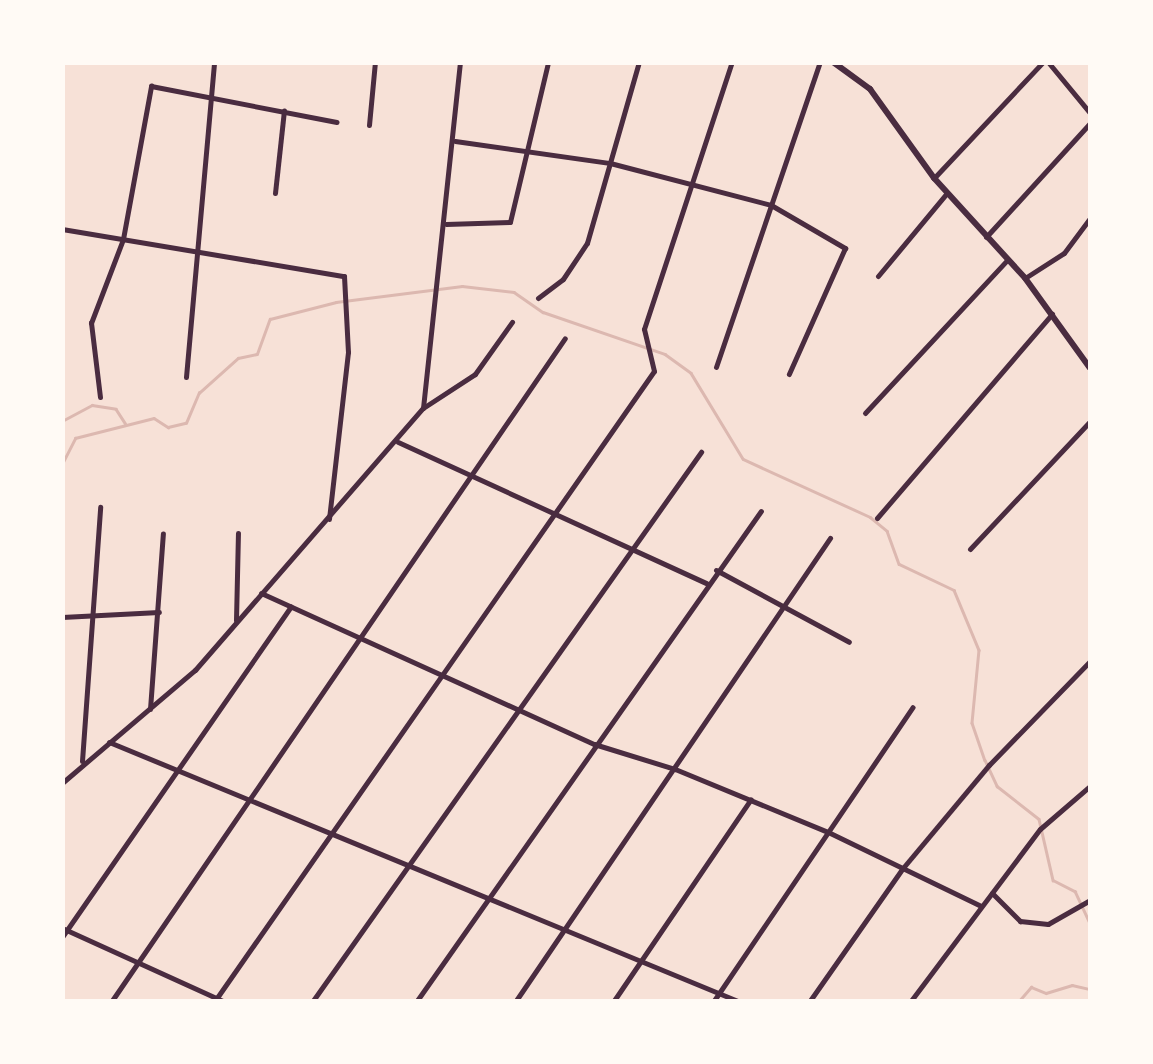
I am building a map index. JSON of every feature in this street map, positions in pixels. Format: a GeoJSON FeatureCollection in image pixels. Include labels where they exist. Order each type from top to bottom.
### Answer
{"type":"FeatureCollection","features":[{"type":"Feature","properties":{"kind":"street"},"geometry":{"type":"LineString","coordinates":[[186,378],[214,62]]}},
{"type":"Feature","properties":{"kind":"street"},"geometry":{"type":"LineString","coordinates":[[369,126],[375,62]]}},
{"type":"Feature","properties":{"kind":"street"},"geometry":{"type":"LineString","coordinates":[[423,408],[455,140],[460,62]]}},
{"type":"Feature","properties":{"kind":"street"},"geometry":{"type":"LineString","coordinates":[[446,224],[510,222],[548,62]]}},
{"type":"Feature","properties":{"kind":"street"},"geometry":{"type":"LineString","coordinates":[[538,298],[564,279],[587,244],[639,62]]}},
{"type":"Feature","properties":{"kind":"street"},"geometry":{"type":"LineString","coordinates":[[215,1000],[654,371],[644,330],[732,62]]}},
{"type":"Feature","properties":{"kind":"street"},"geometry":{"type":"LineString","coordinates":[[716,367],[820,62]]}},
{"type":"Feature","properties":{"kind":"street"},"geometry":{"type":"LineString","coordinates":[[833,62],[870,90],[934,178],[1024,278],[1090,368]]}},
{"type":"Feature","properties":{"kind":"street"},"geometry":{"type":"LineString","coordinates":[[934,178],[1045,62],[1090,113]]}},
{"type":"Feature","properties":{"kind":"street"},"geometry":{"type":"LineString","coordinates":[[100,397],[91,323],[123,239],[152,86],[338,122]]}},
{"type":"Feature","properties":{"kind":"street"},"geometry":{"type":"LineString","coordinates":[[274,193],[284,110]]}},
{"type":"Feature","properties":{"kind":"street"},"geometry":{"type":"LineString","coordinates":[[986,237],[1090,123]]}},
{"type":"Feature","properties":{"kind":"street"},"geometry":{"type":"LineString","coordinates":[[455,140],[610,163],[771,205],[845,248],[788,374]]}},
{"type":"Feature","properties":{"kind":"street"},"geometry":{"type":"LineString","coordinates":[[878,276],[947,194]]}},
{"type":"Feature","properties":{"kind":"street"},"geometry":{"type":"LineString","coordinates":[[1024,278],[1064,254],[1090,218]]}},
{"type":"Feature","properties":{"kind":"street"},"geometry":{"type":"LineString","coordinates":[[62,229],[344,276],[348,352],[328,522]]}},
{"type":"Feature","properties":{"kind":"street"},"geometry":{"type":"LineString","coordinates":[[865,413],[1007,260]]}},
{"type":"Feature","properties":{"kind":"street"},"geometry":{"type":"LineString","coordinates":[[877,518],[1052,314]]}},
{"type":"Feature","properties":{"kind":"street"},"geometry":{"type":"LineString","coordinates":[[62,784],[82,761],[150,711],[236,623],[398,442],[423,408],[476,374],[512,322]]}},
{"type":"Feature","properties":{"kind":"street"},"geometry":{"type":"LineString","coordinates":[[111,1002],[254,799],[565,338]]}},
{"type":"Feature","properties":{"kind":"street"},"geometry":{"type":"LineString","coordinates":[[970,549],[1090,421]]}},
{"type":"Feature","properties":{"kind":"street"},"geometry":{"type":"LineString","coordinates":[[398,442],[472,478],[557,510],[706,583]]}},
{"type":"Feature","properties":{"kind":"street"},"geometry":{"type":"LineString","coordinates":[[312,1002],[629,546],[701,452]]}},
{"type":"Feature","properties":{"kind":"street"},"geometry":{"type":"LineString","coordinates":[[82,761],[100,507]]}},
{"type":"Feature","properties":{"kind":"street"},"geometry":{"type":"LineString","coordinates":[[416,1002],[706,583],[761,511]]}},
{"type":"Feature","properties":{"kind":"street"},"geometry":{"type":"LineString","coordinates":[[150,711],[163,532]]}},
{"type":"Feature","properties":{"kind":"street"},"geometry":{"type":"LineString","coordinates":[[236,623],[238,532]]}},
{"type":"Feature","properties":{"kind":"street"},"geometry":{"type":"LineString","coordinates":[[516,1002],[830,538]]}},
{"type":"Feature","properties":{"kind":"street"},"geometry":{"type":"LineString","coordinates":[[716,570],[849,642]]}},
{"type":"Feature","properties":{"kind":"street"},"geometry":{"type":"LineString","coordinates":[[261,593],[594,744],[675,769],[828,832],[981,906]]}},
{"type":"Feature","properties":{"kind":"street"},"geometry":{"type":"LineString","coordinates":[[62,937],[291,606]]}},
{"type":"Feature","properties":{"kind":"street"},"geometry":{"type":"LineString","coordinates":[[62,617],[159,612]]}},
{"type":"Feature","properties":{"kind":"street"},"geometry":{"type":"LineString","coordinates":[[808,1002],[902,870],[987,767],[1090,661]]}},
{"type":"Feature","properties":{"kind":"street"},"geometry":{"type":"LineString","coordinates":[[712,1002],[913,707]]}},
{"type":"Feature","properties":{"kind":"street"},"geometry":{"type":"LineString","coordinates":[[108,742],[179,766],[406,868],[740,1002]]}},
{"type":"Feature","properties":{"kind":"street"},"geometry":{"type":"LineString","coordinates":[[910,1002],[1040,829],[1050,826],[1090,786]]}},
{"type":"Feature","properties":{"kind":"street"},"geometry":{"type":"LineString","coordinates":[[613,1002],[751,800]]}},
{"type":"Feature","properties":{"kind":"street"},"geometry":{"type":"LineString","coordinates":[[991,892],[1020,921],[1048,924],[1090,900]]}},
{"type":"Feature","properties":{"kind":"street"},"geometry":{"type":"LineString","coordinates":[[65,929],[138,966],[225,1002]]}},
{"type":"Feature","properties":{"kind":"waterway"},"geometry":{"type":"LineString","coordinates":[[62,464],[75,438],[154,418],[168,427],[186,423],[199,393],[238,358],[257,354],[270,319],[336,302],[462,286],[514,292],[543,312],[665,354],[691,373],[743,459],[870,517],[887,531],[899,564],[954,590],[979,650],[972,723],[985,760],[997,786],[1039,819],[1053,880],[1075,891],[1090,923]]}},
{"type":"Feature","properties":{"kind":"waterway"},"geometry":{"type":"LineString","coordinates":[[62,421],[92,405],[116,409],[125,423]]}},
{"type":"Feature","properties":{"kind":"waterway"},"geometry":{"type":"LineString","coordinates":[[1018,1002],[1031,987],[1046,993],[1072,985],[1090,989]]}}]}
